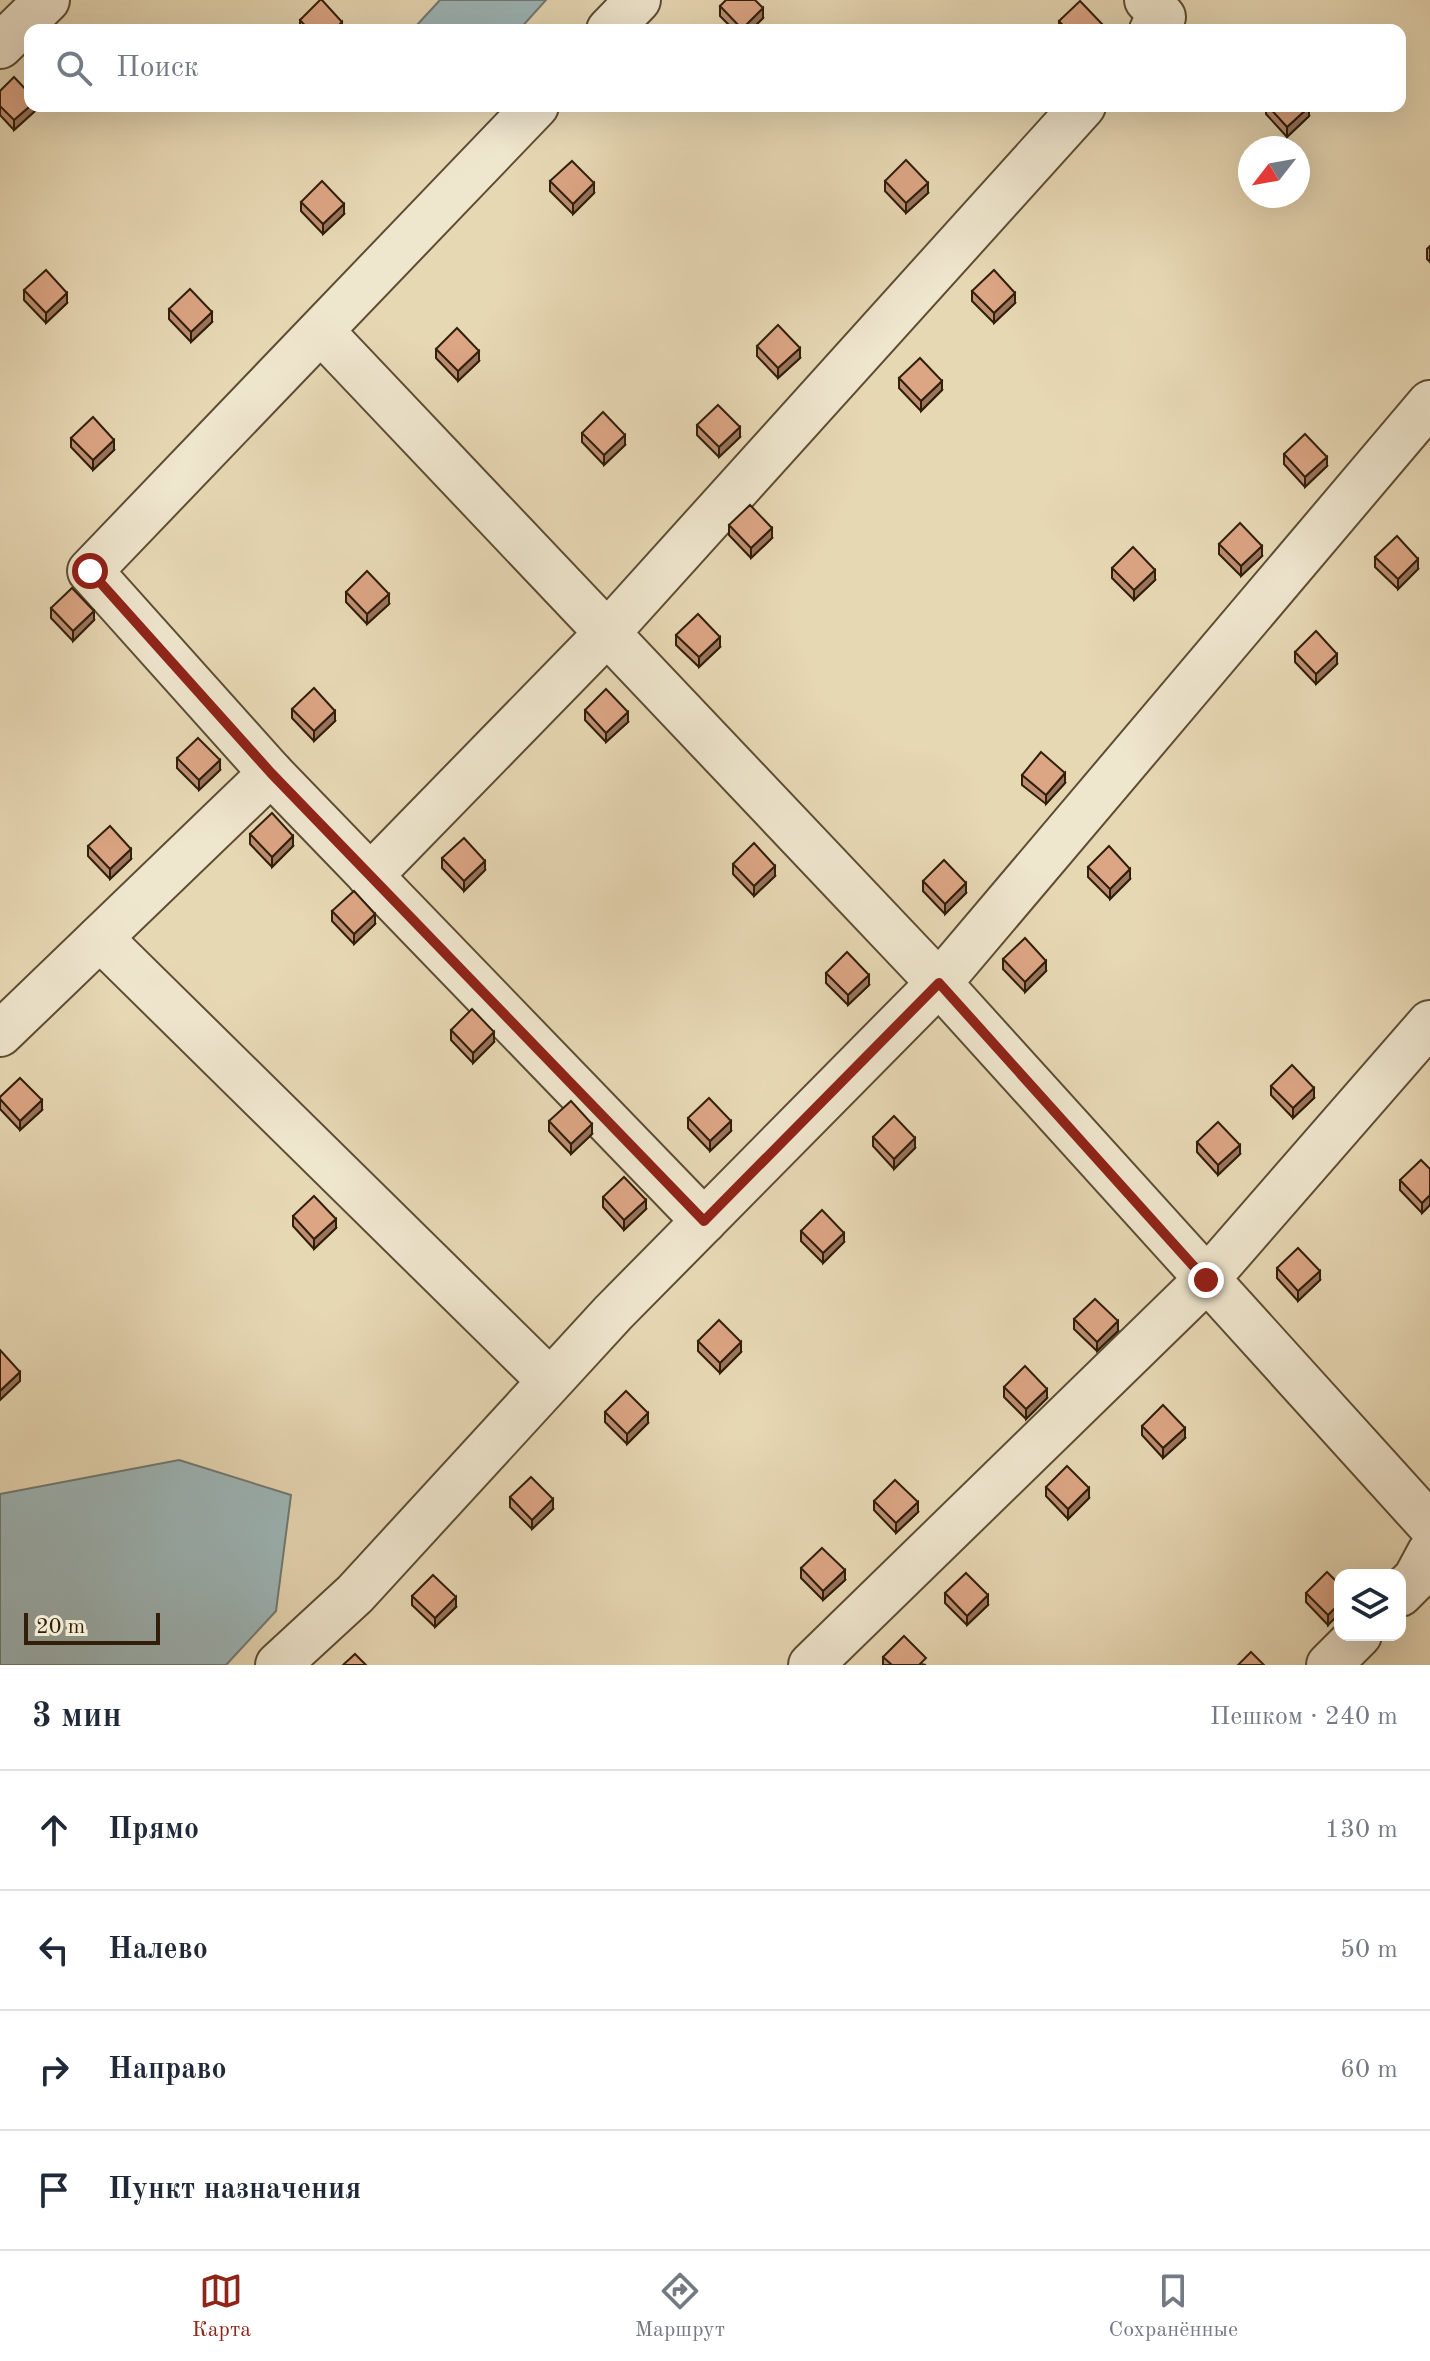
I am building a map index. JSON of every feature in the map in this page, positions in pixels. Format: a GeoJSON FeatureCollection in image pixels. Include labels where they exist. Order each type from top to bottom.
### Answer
{"type":"FeatureCollection","features":[{"type":"Feature","properties":{"kind":"street"},"geometry":{"type":"LineString","coordinates":[[0,46],[47,0]]}},
{"type":"Feature","properties":{"kind":"street"},"geometry":{"type":"LineString","coordinates":[[615,24],[638,0]]}},
{"type":"Feature","properties":{"kind":"street"},"geometry":{"type":"LineString","coordinates":[[1147,0],[1163,17],[1157,24]]}},
{"type":"Feature","properties":{"kind":"street"},"geometry":{"type":"LineString","coordinates":[[530,112],[90,571],[271,773],[704,1221]]}},
{"type":"Feature","properties":{"kind":"street"},"geometry":{"type":"LineString","coordinates":[[370,876],[608,632],[1078,112]]}},
{"type":"Feature","properties":{"kind":"street"},"geometry":{"type":"LineString","coordinates":[[321,331],[939,983],[1430,1525]]}},
{"type":"Feature","properties":{"kind":"street"},"geometry":{"type":"LineString","coordinates":[[278,1665],[355,1594],[550,1381],[939,983],[1430,403]]}},
{"type":"Feature","properties":{"kind":"street"},"geometry":{"type":"LineString","coordinates":[[0,1034],[271,773]]}},
{"type":"Feature","properties":{"kind":"street"},"geometry":{"type":"LineString","coordinates":[[100,938],[550,1381]]}},
{"type":"Feature","properties":{"kind":"street"},"geometry":{"type":"LineString","coordinates":[[811,1665],[1206,1280],[1430,1023]]}},
{"type":"Feature","properties":{"kind":"street"},"geometry":{"type":"LineString","coordinates":[[1406,1588],[1416,1578],[1430,1552]]}},
{"type":"Feature","properties":{"kind":"street"},"geometry":{"type":"LineString","coordinates":[[1329,1665],[1353,1641]]}},
{"type":"Feature","properties":{"kind":"water"},"geometry":{"type":"Polygon","coordinates":[[[440,0],[546,0],[524,24],[418,24],[440,0]]]}},
{"type":"Feature","properties":{"kind":"water"},"geometry":{"type":"Polygon","coordinates":[[[179,1460],[291,1495],[276,1611],[226,1665],[0,1665],[0,1494],[179,1460]]]}},
{"type":"Feature","properties":{"kind":"building"},"geometry":{"type":"Polygon","coordinates":[[[322,0],[342,22],[304,24],[300,20],[322,0]]]}},
{"type":"Feature","properties":{"kind":"building"},"geometry":{"type":"Polygon","coordinates":[[[726,0],[755,0],[763,8],[747,24],[737,24],[720,6],[726,0]]]}},
{"type":"Feature","properties":{"kind":"building"},"geometry":{"type":"Polygon","coordinates":[[[1080,1],[1102,24],[1062,24],[1059,21],[1080,1]]]}},
{"type":"Feature","properties":{"kind":"building"},"geometry":{"type":"Polygon","coordinates":[[[14,77],[24,88],[24,111],[14,120],[0,106],[0,91],[14,77]]]}},
{"type":"Feature","properties":{"kind":"building"},"geometry":{"type":"Polygon","coordinates":[[[1273,112],[1304,112],[1287,127],[1273,112]]]}},
{"type":"Feature","properties":{"kind":"building"},"geometry":{"type":"Polygon","coordinates":[[[906,160],[928,183],[906,203],[885,181],[906,160]]]}},
{"type":"Feature","properties":{"kind":"building"},"geometry":{"type":"Polygon","coordinates":[[[572,161],[594,183],[573,204],[550,181],[572,161]]]}},
{"type":"Feature","properties":{"kind":"building"},"geometry":{"type":"Polygon","coordinates":[[[322,181],[344,204],[323,224],[301,202],[322,181]]]}},
{"type":"Feature","properties":{"kind":"building"},"geometry":{"type":"Polygon","coordinates":[[[46,270],[67,293],[46,313],[24,290],[46,270]]]}},
{"type":"Feature","properties":{"kind":"building"},"geometry":{"type":"Polygon","coordinates":[[[994,270],[1015,293],[994,313],[972,291],[994,270]]]}},
{"type":"Feature","properties":{"kind":"building"},"geometry":{"type":"Polygon","coordinates":[[[190,289],[212,312],[191,332],[169,309],[190,289]]]}},
{"type":"Feature","properties":{"kind":"building"},"geometry":{"type":"Polygon","coordinates":[[[778,325],[800,348],[778,368],[757,346],[778,325]]]}},
{"type":"Feature","properties":{"kind":"building"},"geometry":{"type":"Polygon","coordinates":[[[457,328],[479,351],[458,371],[436,349],[457,328]]]}},
{"type":"Feature","properties":{"kind":"building"},"geometry":{"type":"Polygon","coordinates":[[[920,358],[942,381],[921,401],[899,378],[920,358]]]}},
{"type":"Feature","properties":{"kind":"building"},"geometry":{"type":"Polygon","coordinates":[[[718,405],[740,427],[719,447],[697,425],[718,405]]]}},
{"type":"Feature","properties":{"kind":"building"},"geometry":{"type":"Polygon","coordinates":[[[603,412],[625,435],[604,455],[582,433],[603,412]]]}},
{"type":"Feature","properties":{"kind":"building"},"geometry":{"type":"Polygon","coordinates":[[[93,417],[114,440],[93,460],[71,438],[93,417]]]}},
{"type":"Feature","properties":{"kind":"building"},"geometry":{"type":"Polygon","coordinates":[[[1305,434],[1327,457],[1305,477],[1284,454],[1305,434]]]}},
{"type":"Feature","properties":{"kind":"building"},"geometry":{"type":"Polygon","coordinates":[[[750,505],[772,528],[751,548],[729,525],[750,505]]]}},
{"type":"Feature","properties":{"kind":"building"},"geometry":{"type":"Polygon","coordinates":[[[1240,523],[1262,546],[1241,566],[1219,544],[1240,523]]]}},
{"type":"Feature","properties":{"kind":"building"},"geometry":{"type":"Polygon","coordinates":[[[1397,536],[1418,559],[1398,579],[1375,557],[1397,536]]]}},
{"type":"Feature","properties":{"kind":"building"},"geometry":{"type":"Polygon","coordinates":[[[1133,547],[1155,570],[1134,590],[1112,568],[1133,547]]]}},
{"type":"Feature","properties":{"kind":"building"},"geometry":{"type":"Polygon","coordinates":[[[367,571],[389,594],[367,614],[346,592],[367,571]]]}},
{"type":"Feature","properties":{"kind":"building"},"geometry":{"type":"Polygon","coordinates":[[[72,588],[94,611],[73,631],[51,608],[72,588]]]}},
{"type":"Feature","properties":{"kind":"building"},"geometry":{"type":"Polygon","coordinates":[[[698,614],[720,637],[699,657],[676,635],[698,614]]]}},
{"type":"Feature","properties":{"kind":"building"},"geometry":{"type":"Polygon","coordinates":[[[1316,631],[1337,654],[1316,674],[1295,652],[1316,631]]]}},
{"type":"Feature","properties":{"kind":"building"},"geometry":{"type":"Polygon","coordinates":[[[314,688],[335,711],[314,731],[292,709],[314,688]]]}},
{"type":"Feature","properties":{"kind":"building"},"geometry":{"type":"Polygon","coordinates":[[[606,689],[628,712],[606,733],[585,710],[606,689]]]}},
{"type":"Feature","properties":{"kind":"building"},"geometry":{"type":"Polygon","coordinates":[[[198,738],[220,760],[199,780],[177,758],[198,738]]]}},
{"type":"Feature","properties":{"kind":"building"},"geometry":{"type":"Polygon","coordinates":[[[1041,752],[1065,773],[1046,795],[1022,775],[1041,752]]]}},
{"type":"Feature","properties":{"kind":"building"},"geometry":{"type":"Polygon","coordinates":[[[272,813],[293,836],[272,857],[250,834],[272,813]]]}},
{"type":"Feature","properties":{"kind":"building"},"geometry":{"type":"Polygon","coordinates":[[[110,826],[131,849],[110,869],[88,846],[110,826]]]}},
{"type":"Feature","properties":{"kind":"building"},"geometry":{"type":"Polygon","coordinates":[[[464,838],[485,861],[464,881],[442,858],[464,838]]]}},
{"type":"Feature","properties":{"kind":"building"},"geometry":{"type":"Polygon","coordinates":[[[754,843],[775,866],[754,886],[733,864],[754,843]]]}},
{"type":"Feature","properties":{"kind":"building"},"geometry":{"type":"Polygon","coordinates":[[[1109,846],[1130,869],[1110,889],[1088,867],[1109,846]]]}},
{"type":"Feature","properties":{"kind":"building"},"geometry":{"type":"Polygon","coordinates":[[[944,860],[966,883],[945,904],[923,881],[944,860]]]}},
{"type":"Feature","properties":{"kind":"building"},"geometry":{"type":"Polygon","coordinates":[[[354,891],[375,914],[354,934],[332,911],[354,891]]]}},
{"type":"Feature","properties":{"kind":"building"},"geometry":{"type":"Polygon","coordinates":[[[1025,938],[1046,961],[1025,982],[1003,959],[1025,938]]]}},
{"type":"Feature","properties":{"kind":"building"},"geometry":{"type":"Polygon","coordinates":[[[847,952],[869,975],[848,995],[826,973],[847,952]]]}},
{"type":"Feature","properties":{"kind":"building"},"geometry":{"type":"Polygon","coordinates":[[[472,1009],[494,1032],[473,1053],[451,1030],[472,1009]]]}},
{"type":"Feature","properties":{"kind":"building"},"geometry":{"type":"Polygon","coordinates":[[[1292,1065],[1314,1088],[1293,1108],[1271,1086],[1292,1065]]]}},
{"type":"Feature","properties":{"kind":"building"},"geometry":{"type":"Polygon","coordinates":[[[20,1078],[42,1100],[20,1121],[0,1097],[20,1078]]]}},
{"type":"Feature","properties":{"kind":"building"},"geometry":{"type":"Polygon","coordinates":[[[709,1098],[731,1121],[710,1141],[688,1118],[709,1098]]]}},
{"type":"Feature","properties":{"kind":"building"},"geometry":{"type":"Polygon","coordinates":[[[571,1101],[592,1124],[571,1144],[549,1121],[571,1101]]]}},
{"type":"Feature","properties":{"kind":"building"},"geometry":{"type":"Polygon","coordinates":[[[894,1116],[915,1138],[894,1159],[873,1137],[894,1116]]]}},
{"type":"Feature","properties":{"kind":"building"},"geometry":{"type":"Polygon","coordinates":[[[1218,1122],[1240,1145],[1218,1165],[1197,1142],[1218,1122]]]}},
{"type":"Feature","properties":{"kind":"building"},"geometry":{"type":"Polygon","coordinates":[[[1421,1160],[1430,1169],[1430,1195],[1422,1203],[1400,1180],[1421,1160]]]}},
{"type":"Feature","properties":{"kind":"building"},"geometry":{"type":"Polygon","coordinates":[[[624,1177],[646,1200],[624,1220],[603,1197],[624,1177]]]}},
{"type":"Feature","properties":{"kind":"building"},"geometry":{"type":"Polygon","coordinates":[[[314,1196],[336,1219],[314,1239],[293,1216],[314,1196]]]}},
{"type":"Feature","properties":{"kind":"building"},"geometry":{"type":"Polygon","coordinates":[[[822,1210],[844,1233],[823,1253],[801,1231],[822,1210]]]}},
{"type":"Feature","properties":{"kind":"building"},"geometry":{"type":"Polygon","coordinates":[[[1298,1248],[1320,1271],[1298,1291],[1277,1268],[1298,1248]]]}},
{"type":"Feature","properties":{"kind":"building"},"geometry":{"type":"Polygon","coordinates":[[[1095,1299],[1118,1321],[1097,1342],[1074,1319],[1095,1299]]]}},
{"type":"Feature","properties":{"kind":"building"},"geometry":{"type":"Polygon","coordinates":[[[719,1320],[741,1342],[720,1363],[698,1341],[719,1320]]]}},
{"type":"Feature","properties":{"kind":"building"},"geometry":{"type":"Polygon","coordinates":[[[0,1350],[20,1372],[0,1391],[0,1350]]]}},
{"type":"Feature","properties":{"kind":"building"},"geometry":{"type":"Polygon","coordinates":[[[1025,1366],[1047,1389],[1026,1409],[1004,1387],[1025,1366]]]}},
{"type":"Feature","properties":{"kind":"building"},"geometry":{"type":"Polygon","coordinates":[[[626,1391],[648,1413],[627,1434],[605,1412],[626,1391]]]}},
{"type":"Feature","properties":{"kind":"building"},"geometry":{"type":"Polygon","coordinates":[[[1163,1405],[1185,1428],[1163,1448],[1142,1426],[1163,1405]]]}},
{"type":"Feature","properties":{"kind":"building"},"geometry":{"type":"Polygon","coordinates":[[[1067,1466],[1089,1488],[1068,1509],[1046,1487],[1067,1466]]]}},
{"type":"Feature","properties":{"kind":"building"},"geometry":{"type":"Polygon","coordinates":[[[531,1477],[553,1499],[532,1520],[510,1497],[531,1477]]]}},
{"type":"Feature","properties":{"kind":"building"},"geometry":{"type":"Polygon","coordinates":[[[895,1480],[918,1502],[896,1523],[874,1501],[895,1480]]]}},
{"type":"Feature","properties":{"kind":"building"},"geometry":{"type":"Polygon","coordinates":[[[822,1548],[845,1570],[823,1591],[801,1568],[822,1548]]]}},
{"type":"Feature","properties":{"kind":"building"},"geometry":{"type":"Polygon","coordinates":[[[1327,1572],[1334,1579],[1334,1609],[1328,1615],[1306,1593],[1327,1572]]]}},
{"type":"Feature","properties":{"kind":"building"},"geometry":{"type":"Polygon","coordinates":[[[966,1573],[988,1595],[967,1616],[945,1593],[966,1573]]]}},
{"type":"Feature","properties":{"kind":"building"},"geometry":{"type":"Polygon","coordinates":[[[433,1575],[456,1597],[435,1618],[412,1596],[433,1575]]]}},
{"type":"Feature","properties":{"kind":"building"},"geometry":{"type":"Polygon","coordinates":[[[904,1636],[926,1658],[919,1665],[892,1665],[883,1657],[904,1636]]]}},
{"type":"Feature","properties":{"kind":"building"},"geometry":{"type":"Polygon","coordinates":[[[1251,1652],[1264,1665],[1238,1665],[1251,1652]]]}},
{"type":"Feature","properties":{"kind":"building"},"geometry":{"type":"Polygon","coordinates":[[[355,1654],[366,1665],[343,1665],[355,1654]]]}},
{"type":"Feature","properties":{"kind":"route"},"geometry":{"type":"LineString","coordinates":[[90,571],[271,773],[704,1221],[939,983],[1206,1280]]}}]}
